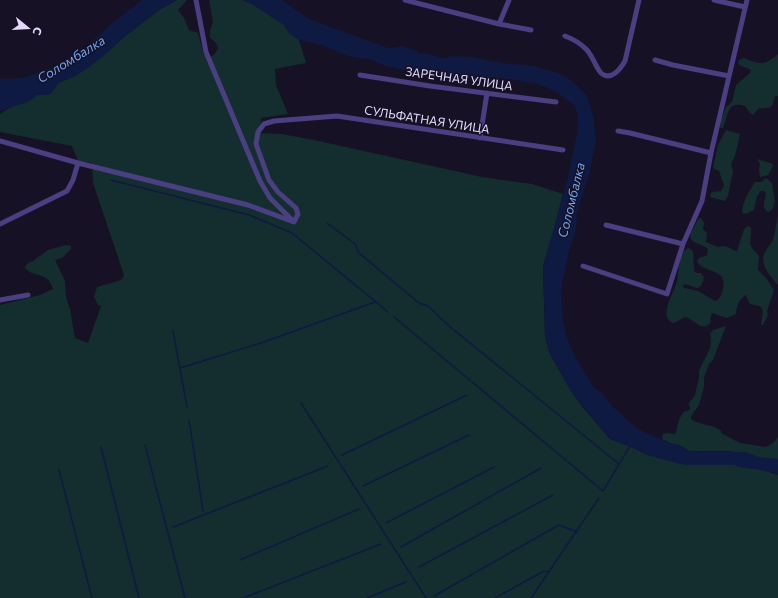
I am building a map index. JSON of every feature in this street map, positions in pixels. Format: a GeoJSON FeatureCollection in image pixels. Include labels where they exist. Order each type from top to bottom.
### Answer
{"type":"FeatureCollection","features":[{"type":"Feature","properties":{"kind":"street"},"geometry":{"type":"LineString","coordinates":[[404,0],[499,24],[531,30]]}},
{"type":"Feature","properties":{"kind":"street"},"geometry":{"type":"LineString","coordinates":[[499,24],[508,0]]}},
{"type":"Feature","properties":{"kind":"street"},"geometry":{"type":"LineString","coordinates":[[565,36],[577,41],[586,49],[594,58],[601,73],[605,75],[612,75],[620,70],[625,61],[639,0]]}},
{"type":"Feature","properties":{"kind":"street"},"geometry":{"type":"LineString","coordinates":[[714,0],[745,7]]}},
{"type":"Feature","properties":{"kind":"street"},"geometry":{"type":"LineString","coordinates":[[582,266],[667,294],[683,244],[702,201],[711,152],[747,0]]}},
{"type":"Feature","properties":{"kind":"street"},"geometry":{"type":"LineString","coordinates":[[196,2],[206,52],[260,181],[270,198],[294,222]]}},
{"type":"Feature","properties":{"kind":"street"},"geometry":{"type":"LineString","coordinates":[[655,60],[729,76]]}},
{"type":"Feature","properties":{"kind":"street","name":"ЗАРЕЧНАЯ УЛИЦА"},"geometry":{"type":"LineString","coordinates":[[360,74],[430,86],[556,102]]}},
{"type":"Feature","properties":{"kind":"street"},"geometry":{"type":"LineString","coordinates":[[480,138],[487,93]]}},
{"type":"Feature","properties":{"kind":"street","name":"СУЛЬФАТНАЯ УЛИЦА"},"geometry":{"type":"LineString","coordinates":[[294,222],[298,214],[296,208],[278,192],[269,180],[256,144],[258,132],[264,124],[274,121],[337,116],[563,150]]}},
{"type":"Feature","properties":{"kind":"street"},"geometry":{"type":"LineString","coordinates":[[618,131],[711,152]]}},
{"type":"Feature","properties":{"kind":"street"},"geometry":{"type":"LineString","coordinates":[[0,141],[78,163],[248,205],[294,222]]}},
{"type":"Feature","properties":{"kind":"street"},"geometry":{"type":"LineString","coordinates":[[0,224],[67,191],[73,180],[78,163]]}},
{"type":"Feature","properties":{"kind":"street"},"geometry":{"type":"LineString","coordinates":[[606,224],[683,244]]}},
{"type":"Feature","properties":{"kind":"street"},"geometry":{"type":"LineString","coordinates":[[0,300],[28,295]]}},
{"type":"Feature","properties":{"kind":"green space"},"geometry":{"type":"Polygon","coordinates":[[[177,0],[187,0],[178,10],[184,18],[189,30],[198,33],[204,55],[211,57],[218,48],[216,43],[210,38],[210,31],[213,22],[209,0],[242,0],[252,4],[283,24],[289,33],[299,40],[306,63],[275,69],[276,85],[288,114],[261,118],[260,133],[282,134],[314,140],[482,177],[532,184],[563,194],[543,266],[545,336],[549,352],[571,391],[610,439],[648,455],[689,465],[735,465],[763,470],[778,475],[778,598],[0,598],[0,305],[40,295],[53,289],[51,283],[47,279],[27,270],[25,267],[28,263],[48,250],[66,245],[71,246],[71,249],[62,258],[55,260],[65,281],[66,297],[70,309],[75,338],[88,343],[101,306],[98,305],[94,297],[97,287],[121,280],[124,275],[93,183],[92,163],[78,161],[72,146],[0,132],[0,114],[9,108],[29,101],[37,95],[48,95],[58,83],[73,77],[86,69],[159,10],[177,0]]]}},
{"type":"Feature","properties":{"kind":"green space"},"geometry":{"type":"Polygon","coordinates":[[[778,54],[778,96],[775,96],[772,106],[758,109],[753,115],[745,106],[735,105],[729,110],[723,128],[720,128],[721,120],[726,107],[732,102],[736,85],[750,73],[751,70],[739,65],[739,60],[744,58],[758,63],[765,63],[778,54]]]}},
{"type":"Feature","properties":{"kind":"green space"},"geometry":{"type":"Polygon","coordinates":[[[726,130],[740,134],[735,156],[731,164],[733,171],[728,196],[725,201],[710,197],[710,195],[712,192],[721,191],[724,185],[719,171],[713,168],[718,145],[726,130]]]}},
{"type":"Feature","properties":{"kind":"green space"},"geometry":{"type":"Polygon","coordinates":[[[757,159],[773,164],[768,175],[760,177],[760,164],[757,159]]]}},
{"type":"Feature","properties":{"kind":"green space"},"geometry":{"type":"Polygon","coordinates":[[[766,178],[772,183],[775,202],[772,210],[768,212],[766,210],[764,204],[766,194],[764,191],[761,191],[757,196],[754,210],[744,214],[742,212],[744,204],[755,182],[761,182],[766,178]]]}},
{"type":"Feature","properties":{"kind":"green space"},"geometry":{"type":"Polygon","coordinates":[[[778,215],[778,285],[767,271],[763,258],[773,240],[778,215]]]}},
{"type":"Feature","properties":{"kind":"green space"},"geometry":{"type":"Polygon","coordinates":[[[699,218],[701,218],[704,223],[703,229],[707,233],[706,242],[718,247],[728,247],[735,251],[737,251],[744,229],[748,226],[751,228],[751,246],[759,256],[758,270],[766,278],[774,290],[767,311],[768,315],[763,325],[761,325],[763,315],[761,307],[749,303],[746,295],[741,298],[738,303],[736,314],[727,318],[712,313],[710,319],[711,322],[705,327],[698,325],[685,317],[674,323],[669,320],[667,316],[668,305],[677,282],[682,254],[688,248],[693,251],[694,271],[696,273],[701,273],[704,278],[701,286],[698,288],[684,284],[683,287],[698,291],[715,301],[720,297],[723,291],[722,277],[716,272],[704,268],[697,261],[700,257],[707,255],[708,249],[694,242],[690,238],[699,218]]]}},
{"type":"Feature","properties":{"kind":"green space"},"geometry":{"type":"Polygon","coordinates":[[[726,326],[713,360],[709,364],[704,378],[704,387],[699,405],[691,416],[691,419],[698,423],[717,428],[721,431],[721,433],[740,443],[766,447],[774,442],[778,437],[778,464],[729,451],[689,451],[681,446],[662,439],[663,434],[675,434],[682,414],[690,409],[688,404],[695,395],[699,371],[710,348],[710,334],[713,330],[726,326]]]}},
{"type":"Feature","properties":{"kind":"water","name":"Соломбалка"},"geometry":{"type":"Polygon","coordinates":[[[142,0],[177,0],[159,10],[86,69],[73,77],[58,83],[48,95],[37,95],[29,101],[0,111],[0,79],[23,78],[51,68],[87,46],[111,24],[142,0]]]}},
{"type":"Feature","properties":{"kind":"water","name":"Соломбалка"},"geometry":{"type":"Polygon","coordinates":[[[242,0],[282,0],[309,19],[385,47],[390,48],[402,46],[418,51],[419,54],[425,53],[443,58],[453,56],[472,57],[503,63],[534,66],[558,73],[569,79],[583,91],[587,96],[593,115],[596,139],[589,175],[577,212],[576,230],[569,251],[562,285],[561,300],[566,335],[574,355],[594,388],[601,392],[613,407],[635,427],[670,443],[681,446],[689,451],[745,452],[759,457],[778,459],[778,475],[767,471],[743,468],[735,465],[680,464],[648,455],[610,439],[571,391],[549,352],[545,336],[543,266],[567,182],[577,133],[578,115],[574,105],[555,91],[538,84],[489,77],[455,79],[416,73],[385,66],[372,60],[348,56],[321,45],[299,40],[289,33],[283,24],[252,4],[242,0]]]}},
{"type":"Feature","properties":{"kind":"waterway"},"geometry":{"type":"LineString","coordinates":[[111,180],[249,215],[292,233],[388,312]]}},
{"type":"Feature","properties":{"kind":"waterway"},"geometry":{"type":"LineString","coordinates":[[327,223],[355,244],[359,253],[419,303],[428,306],[449,326],[619,464]]}},
{"type":"Feature","properties":{"kind":"waterway"},"geometry":{"type":"LineString","coordinates":[[180,368],[261,343],[375,302]]}},
{"type":"Feature","properties":{"kind":"waterway"},"geometry":{"type":"LineString","coordinates":[[394,317],[603,491],[630,446]]}},
{"type":"Feature","properties":{"kind":"waterway"},"geometry":{"type":"LineString","coordinates":[[173,331],[187,407]]}},
{"type":"Feature","properties":{"kind":"waterway"},"geometry":{"type":"LineString","coordinates":[[342,455],[467,395]]}},
{"type":"Feature","properties":{"kind":"waterway"},"geometry":{"type":"LineString","coordinates":[[301,403],[426,598]]}},
{"type":"Feature","properties":{"kind":"waterway"},"geometry":{"type":"LineString","coordinates":[[189,420],[203,511]]}},
{"type":"Feature","properties":{"kind":"waterway"},"geometry":{"type":"LineString","coordinates":[[363,486],[469,435]]}},
{"type":"Feature","properties":{"kind":"waterway"},"geometry":{"type":"LineString","coordinates":[[145,445],[185,598]]}},
{"type":"Feature","properties":{"kind":"waterway"},"geometry":{"type":"LineString","coordinates":[[101,447],[139,598]]}},
{"type":"Feature","properties":{"kind":"waterway"},"geometry":{"type":"LineString","coordinates":[[173,527],[328,466]]}},
{"type":"Feature","properties":{"kind":"waterway"},"geometry":{"type":"LineString","coordinates":[[386,523],[494,467]]}},
{"type":"Feature","properties":{"kind":"waterway"},"geometry":{"type":"LineString","coordinates":[[401,547],[541,468]]}},
{"type":"Feature","properties":{"kind":"waterway"},"geometry":{"type":"LineString","coordinates":[[59,470],[92,598]]}},
{"type":"Feature","properties":{"kind":"waterway"},"geometry":{"type":"LineString","coordinates":[[419,567],[553,495]]}},
{"type":"Feature","properties":{"kind":"waterway"},"geometry":{"type":"LineString","coordinates":[[531,598],[599,498]]}},
{"type":"Feature","properties":{"kind":"waterway"},"geometry":{"type":"LineString","coordinates":[[240,560],[359,509]]}},
{"type":"Feature","properties":{"kind":"waterway"},"geometry":{"type":"LineString","coordinates":[[434,596],[559,525],[577,532]]}},
{"type":"Feature","properties":{"kind":"waterway"},"geometry":{"type":"LineString","coordinates":[[243,598],[381,544]]}},
{"type":"Feature","properties":{"kind":"waterway"},"geometry":{"type":"LineString","coordinates":[[495,598],[544,571],[548,572]]}},
{"type":"Feature","properties":{"kind":"waterway"},"geometry":{"type":"LineString","coordinates":[[367,598],[406,582]]}}]}
